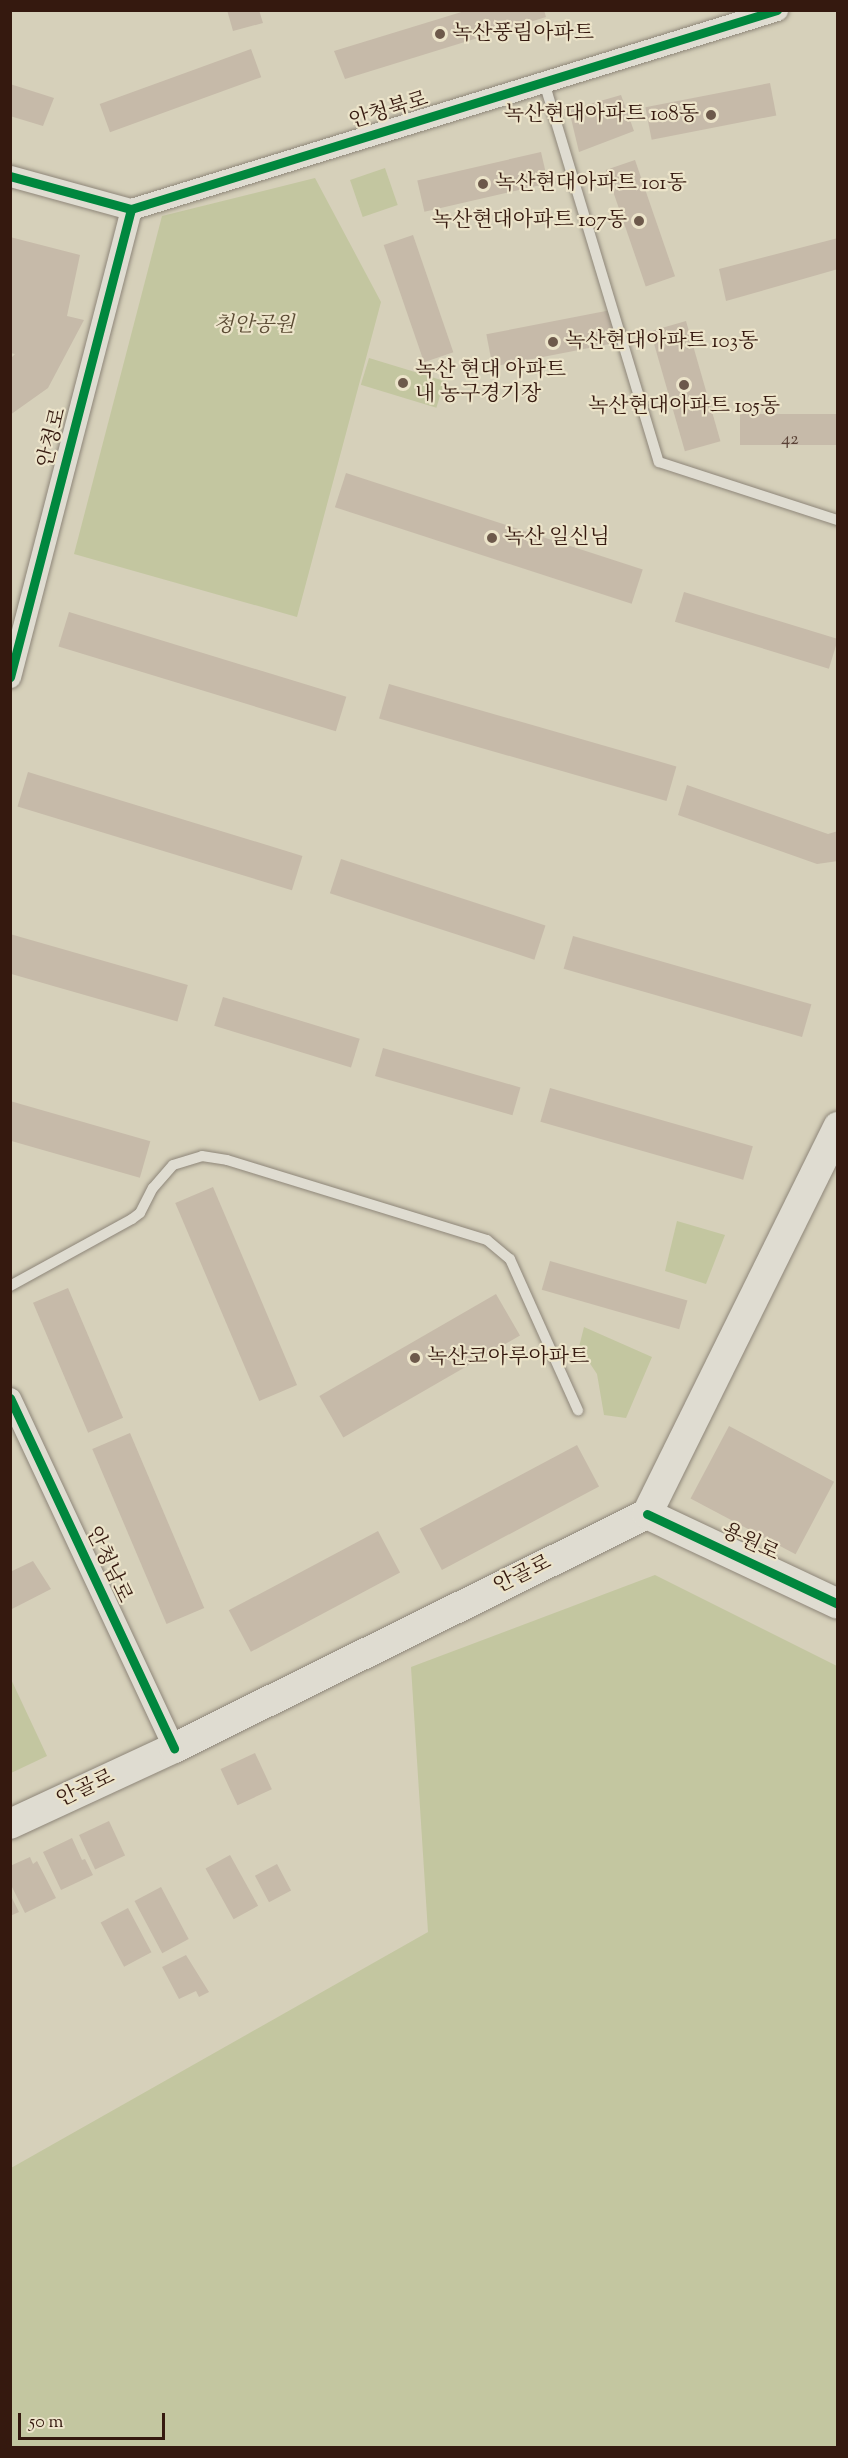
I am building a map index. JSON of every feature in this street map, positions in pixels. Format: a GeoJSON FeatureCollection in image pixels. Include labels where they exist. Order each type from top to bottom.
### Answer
{"type":"FeatureCollection","features":[{"type":"Feature","properties":{"kind":"main road"},"geometry":{"type":"LineString","coordinates":[[647,1514],[837,1127]]}},
{"type":"Feature","properties":{"kind":"main road","name":"용원로"},"geometry":{"type":"LineString","coordinates":[[647,1514],[837,1604]]}},
{"type":"Feature","properties":{"kind":"main road","name":"안골로"},"geometry":{"type":"LineString","coordinates":[[10,1824],[174,1748],[647,1514]]}},
{"type":"Feature","properties":{"kind":"street","name":"안청북로"},"geometry":{"type":"LineString","coordinates":[[131,209],[777,10]]}},
{"type":"Feature","properties":{"kind":"street"},"geometry":{"type":"LineString","coordinates":[[10,176],[131,209]]}},
{"type":"Feature","properties":{"kind":"street","name":"안청로"},"geometry":{"type":"LineString","coordinates":[[10,677],[131,209]]}},
{"type":"Feature","properties":{"kind":"street","name":"안청남로"},"geometry":{"type":"LineString","coordinates":[[13,1409],[174,1748]]}},
{"type":"Feature","properties":{"kind":"lane"},"geometry":{"type":"LineString","coordinates":[[544,82],[659,462],[837,520]]}},
{"type":"Feature","properties":{"kind":"lane"},"geometry":{"type":"LineString","coordinates":[[10,1286],[132,1219],[140,1213],[153,1188],[173,1165],[202,1156],[227,1160],[487,1240],[510,1259],[578,1410]]}},
{"type":"Feature","properties":{"kind":"green space"},"geometry":{"type":"Polygon","coordinates":[[[385,168],[398,205],[363,217],[350,180],[385,168]]]}},
{"type":"Feature","properties":{"kind":"green space","name":"청안공원"},"geometry":{"type":"Polygon","coordinates":[[[315,178],[381,302],[297,617],[74,554],[162,216],[315,178]]]}},
{"type":"Feature","properties":{"kind":"green space","name":"녹산 현대 아파트 내 농구경기장"},"geometry":{"type":"Polygon","coordinates":[[[369,358],[445,381],[436,408],[361,385],[369,358]]]}},
{"type":"Feature","properties":{"kind":"green space"},"geometry":{"type":"Polygon","coordinates":[[[677,1221],[725,1235],[706,1284],[665,1271],[677,1221]]]}},
{"type":"Feature","properties":{"kind":"green space"},"geometry":{"type":"Polygon","coordinates":[[[584,1327],[652,1357],[626,1418],[604,1415],[597,1374],[579,1347],[584,1327]]]}},
{"type":"Feature","properties":{"kind":"green space"},"geometry":{"type":"Polygon","coordinates":[[[655,1575],[837,1666],[837,2447],[11,2447],[11,2168],[428,1932],[411,1667],[655,1575]]]}},
{"type":"Feature","properties":{"kind":"green space"},"geometry":{"type":"Polygon","coordinates":[[[10,1677],[47,1756],[11,1773],[10,1773],[10,1677]]]}},
{"type":"Feature","properties":{"kind":"building"},"geometry":{"type":"Polygon","coordinates":[[[227,10],[259,10],[263,23],[233,31],[227,10]]]}},
{"type":"Feature","properties":{"kind":"building","name":"녹산풍림아파트"},"geometry":{"type":"Polygon","coordinates":[[[468,10],[544,10],[546,17],[345,79],[334,51],[468,10]]]}},
{"type":"Feature","properties":{"kind":"building"},"geometry":{"type":"Polygon","coordinates":[[[251,49],[261,77],[110,132],[100,104],[251,49]]]}},
{"type":"Feature","properties":{"kind":"building","name":"녹산현대아파트 108동"},"geometry":{"type":"Polygon","coordinates":[[[770,83],[776,115],[652,140],[645,107],[770,83]]]}},
{"type":"Feature","properties":{"kind":"building"},"geometry":{"type":"Polygon","coordinates":[[[10,84],[54,98],[43,126],[10,116],[10,84]]]}},
{"type":"Feature","properties":{"kind":"building"},"geometry":{"type":"Polygon","coordinates":[[[621,95],[634,131],[579,152],[569,110],[621,95]]]}},
{"type":"Feature","properties":{"kind":"building","name":"녹산현대아파트 101동"},"geometry":{"type":"Polygon","coordinates":[[[541,152],[548,183],[424,212],[417,181],[541,152]]]}},
{"type":"Feature","properties":{"kind":"building","name":"녹산현대아파트 107동"},"geometry":{"type":"Polygon","coordinates":[[[635,160],[675,276],[646,286],[606,170],[635,160]]]}},
{"type":"Feature","properties":{"kind":"building"},"geometry":{"type":"Polygon","coordinates":[[[413,235],[453,352],[424,362],[384,245],[413,235]]]}},
{"type":"Feature","properties":{"kind":"building"},"geometry":{"type":"Polygon","coordinates":[[[10,237],[80,255],[67,316],[84,320],[48,388],[10,415],[10,359],[15,354],[10,353],[10,237]]]}},
{"type":"Feature","properties":{"kind":"building"},"geometry":{"type":"Polygon","coordinates":[[[838,238],[838,269],[726,301],[719,269],[838,238]]]}},
{"type":"Feature","properties":{"kind":"building","name":"녹산현대아파트 103동"},"geometry":{"type":"Polygon","coordinates":[[[611,310],[617,342],[493,367],[486,334],[611,310]]]}},
{"type":"Feature","properties":{"kind":"building","name":"녹산현대아파트 105동"},"geometry":{"type":"Polygon","coordinates":[[[686,321],[720,441],[685,451],[650,331],[686,321]]]}},
{"type":"Feature","properties":{"kind":"building"},"geometry":{"type":"Polygon","coordinates":[[[740,414],[838,414],[838,445],[740,445],[740,414]]]}},
{"type":"Feature","properties":{"kind":"building","name":"녹산 일신님"},"geometry":{"type":"Polygon","coordinates":[[[346,473],[643,569],[632,604],[335,507],[346,473]]]}},
{"type":"Feature","properties":{"kind":"building"},"geometry":{"type":"Polygon","coordinates":[[[684,592],[838,639],[829,669],[675,622],[684,592]]]}},
{"type":"Feature","properties":{"kind":"building"},"geometry":{"type":"Polygon","coordinates":[[[69,612],[346,697],[336,731],[58,646],[69,612]]]}},
{"type":"Feature","properties":{"kind":"building"},"geometry":{"type":"Polygon","coordinates":[[[389,684],[676,766],[666,801],[379,719],[389,684]]]}},
{"type":"Feature","properties":{"kind":"building"},"geometry":{"type":"Polygon","coordinates":[[[28,772],[302,856],[292,890],[17,806],[28,772]]]}},
{"type":"Feature","properties":{"kind":"building"},"geometry":{"type":"Polygon","coordinates":[[[687,785],[828,834],[838,831],[838,861],[817,864],[678,815],[687,785]]]}},
{"type":"Feature","properties":{"kind":"building"},"geometry":{"type":"Polygon","coordinates":[[[341,859],[545,925],[534,960],[330,893],[341,859]]]}},
{"type":"Feature","properties":{"kind":"building"},"geometry":{"type":"Polygon","coordinates":[[[10,934],[188,985],[177,1022],[10,974],[10,934]]]}},
{"type":"Feature","properties":{"kind":"building"},"geometry":{"type":"Polygon","coordinates":[[[573,936],[811,1004],[802,1037],[564,969],[573,936]]]}},
{"type":"Feature","properties":{"kind":"building"},"geometry":{"type":"Polygon","coordinates":[[[223,997],[360,1039],[351,1067],[214,1026],[223,997]]]}},
{"type":"Feature","properties":{"kind":"building"},"geometry":{"type":"Polygon","coordinates":[[[383,1048],[520,1087],[512,1115],[375,1076],[383,1048]]]}},
{"type":"Feature","properties":{"kind":"building"},"geometry":{"type":"Polygon","coordinates":[[[550,1088],[753,1146],[743,1180],[540,1122],[550,1088]]]}},
{"type":"Feature","properties":{"kind":"building"},"geometry":{"type":"Polygon","coordinates":[[[10,1101],[150,1141],[140,1178],[10,1141],[10,1101]]]}},
{"type":"Feature","properties":{"kind":"building"},"geometry":{"type":"Polygon","coordinates":[[[213,1187],[297,1385],[259,1401],[175,1203],[213,1187]]]}},
{"type":"Feature","properties":{"kind":"building","name":"녹산코아루아파트"},"geometry":{"type":"Polygon","coordinates":[[[550,1261],[687,1300],[679,1329],[542,1290],[550,1261]]]}},
{"type":"Feature","properties":{"kind":"building"},"geometry":{"type":"Polygon","coordinates":[[[68,1288],[123,1418],[88,1433],[33,1303],[68,1288]]]}},
{"type":"Feature","properties":{"kind":"building","name":"녹산코아루아파트"},"geometry":{"type":"Polygon","coordinates":[[[496,1294],[520,1336],[343,1438],[319,1396],[496,1294]]]}},
{"type":"Feature","properties":{"kind":"building"},"geometry":{"type":"Polygon","coordinates":[[[729,1426],[834,1482],[796,1554],[691,1498],[729,1426]]]}},
{"type":"Feature","properties":{"kind":"building"},"geometry":{"type":"Polygon","coordinates":[[[130,1433],[204,1608],[166,1624],[92,1449],[130,1433]]]}},
{"type":"Feature","properties":{"kind":"building"},"geometry":{"type":"Polygon","coordinates":[[[577,1445],[599,1486],[442,1570],[420,1529],[577,1445]]]}},
{"type":"Feature","properties":{"kind":"building"},"geometry":{"type":"Polygon","coordinates":[[[378,1531],[400,1572],[251,1652],[229,1610],[378,1531]]]}},
{"type":"Feature","properties":{"kind":"building"},"geometry":{"type":"Polygon","coordinates":[[[33,1561],[51,1589],[10,1610],[10,1572],[33,1561]]]}},
{"type":"Feature","properties":{"kind":"building"},"geometry":{"type":"Polygon","coordinates":[[[255,1753],[272,1789],[237,1805],[221,1769],[255,1753]]]}},
{"type":"Feature","properties":{"kind":"building"},"geometry":{"type":"Polygon","coordinates":[[[109,1821],[125,1855],[95,1869],[79,1835],[109,1821]]]}},
{"type":"Feature","properties":{"kind":"building"},"geometry":{"type":"Polygon","coordinates":[[[72,1838],[82,1860],[85,1859],[93,1875],[61,1890],[43,1852],[72,1838]]]}},
{"type":"Feature","properties":{"kind":"building"},"geometry":{"type":"Polygon","coordinates":[[[230,1855],[258,1906],[234,1919],[206,1869],[230,1855]]]}},
{"type":"Feature","properties":{"kind":"building"},"geometry":{"type":"Polygon","coordinates":[[[30,1857],[33,1864],[37,1861],[56,1898],[25,1913],[10,1883],[10,1866],[30,1857]]]}},
{"type":"Feature","properties":{"kind":"building"},"geometry":{"type":"Polygon","coordinates":[[[277,1864],[291,1890],[269,1902],[255,1876],[277,1864]]]}},
{"type":"Feature","properties":{"kind":"building"},"geometry":{"type":"Polygon","coordinates":[[[161,1887],[189,1939],[162,1953],[135,1901],[161,1887]]]}},
{"type":"Feature","properties":{"kind":"building"},"geometry":{"type":"Polygon","coordinates":[[[10,1894],[19,1912],[10,1916],[10,1894]]]}},
{"type":"Feature","properties":{"kind":"building"},"geometry":{"type":"Polygon","coordinates":[[[128,1908],[151,1952],[124,1967],[101,1923],[128,1908]]]}},
{"type":"Feature","properties":{"kind":"building"},"geometry":{"type":"Polygon","coordinates":[[[186,1955],[209,1992],[199,1997],[196,1991],[179,1999],[162,1967],[186,1955]]]}},
{"type":"Feature","properties":{"kind":"cycle path"},"geometry":{"type":"LineString","coordinates":[[10,176],[131,209],[777,10]]}},
{"type":"Feature","properties":{"kind":"cycle path"},"geometry":{"type":"LineString","coordinates":[[10,677],[131,209]]}},
{"type":"Feature","properties":{"kind":"cycle path"},"geometry":{"type":"LineString","coordinates":[[10,1398],[174,1748]]}},
{"type":"Feature","properties":{"kind":"cycle path"},"geometry":{"type":"LineString","coordinates":[[647,1514],[838,1604]]}},
{"type":"Feature","properties":{"kind":"place","name":"녹산풍림아파트"},"geometry":{"type":"Point","coordinates":[440,34]}},
{"type":"Feature","properties":{"kind":"place","name":"녹산현대아파트 108동"},"geometry":{"type":"Point","coordinates":[711,115]}},
{"type":"Feature","properties":{"kind":"place","name":"녹산현대아파트 101동"},"geometry":{"type":"Point","coordinates":[483,184]}},
{"type":"Feature","properties":{"kind":"place","name":"녹산현대아파트 107동"},"geometry":{"type":"Point","coordinates":[639,221]}},
{"type":"Feature","properties":{"kind":"place","name":"녹산현대아파트 103동"},"geometry":{"type":"Point","coordinates":[553,342]}},
{"type":"Feature","properties":{"kind":"place","name":"녹산 현대 아파트 내 농구경기장"},"geometry":{"type":"Point","coordinates":[403,383]}},
{"type":"Feature","properties":{"kind":"place","name":"녹산현대아파트 105동"},"geometry":{"type":"Point","coordinates":[684,385]}},
{"type":"Feature","properties":{"kind":"place","name":"녹산 일신님"},"geometry":{"type":"Point","coordinates":[492,538]}},
{"type":"Feature","properties":{"kind":"place","name":"녹산코아루아파트"},"geometry":{"type":"Point","coordinates":[415,1358]}}]}
